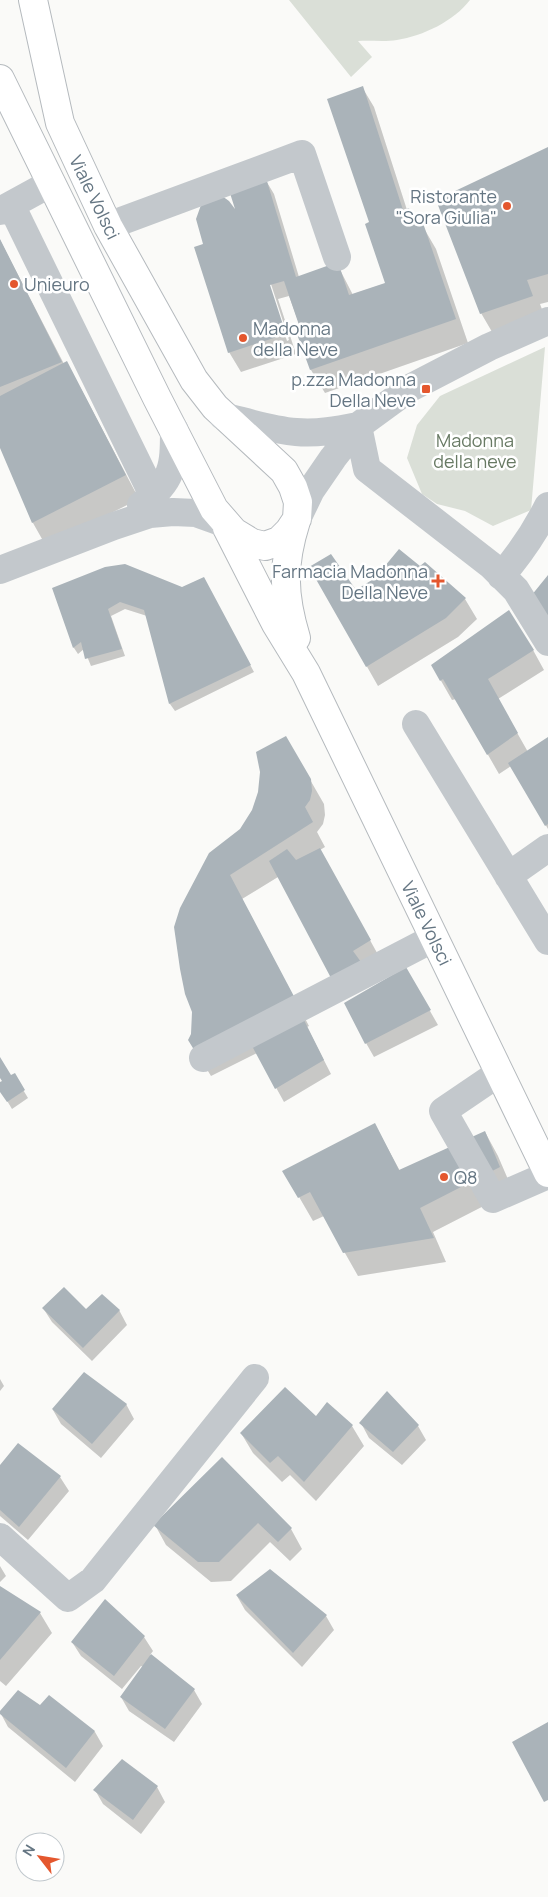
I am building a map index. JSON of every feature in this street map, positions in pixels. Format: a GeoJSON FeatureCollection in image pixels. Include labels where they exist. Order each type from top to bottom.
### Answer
{"type":"FeatureCollection","features":[{"type":"Feature","properties":{"kind":"main road","name":"Viale Volsci"},"geometry":{"type":"LineString","coordinates":[[33,0],[60,123],[108,226],[194,380],[223,416],[284,471],[293,487],[298,502],[297,519]]}},
{"type":"Feature","properties":{"kind":"main road","name":"Viale Volsci"},"geometry":{"type":"LineString","coordinates":[[0,79],[157,398],[214,509],[224,523]]}},
{"type":"Feature","properties":{"kind":"main road"},"geometry":{"type":"LineString","coordinates":[[224,523],[234,532],[252,543],[264,546],[279,541],[289,532],[297,519]]}},
{"type":"Feature","properties":{"kind":"main road"},"geometry":{"type":"LineString","coordinates":[[297,519],[290,541],[285,572],[287,603],[306,673]]}},
{"type":"Feature","properties":{"kind":"main road"},"geometry":{"type":"LineString","coordinates":[[224,523],[276,624],[306,673]]}},
{"type":"Feature","properties":{"kind":"main road","name":"Viale Volsci"},"geometry":{"type":"LineString","coordinates":[[306,673],[548,1174]]}},
{"type":"Feature","properties":{"kind":"street"},"geometry":{"type":"LineString","coordinates":[[108,226],[302,154],[338,257]]}},
{"type":"Feature","properties":{"kind":"street"},"geometry":{"type":"LineString","coordinates":[[51,183],[6,208],[153,495]]}},
{"type":"Feature","properties":{"kind":"street"},"geometry":{"type":"LineString","coordinates":[[297,519],[311,490],[358,426],[410,388],[497,343],[548,321]]}},
{"type":"Feature","properties":{"kind":"street"},"geometry":{"type":"LineString","coordinates":[[223,416],[270,428],[297,432],[323,432],[358,426]]}},
{"type":"Feature","properties":{"kind":"street"},"geometry":{"type":"LineString","coordinates":[[358,426],[367,469]]}},
{"type":"Feature","properties":{"kind":"street"},"geometry":{"type":"LineString","coordinates":[[114,526],[157,492],[168,476],[174,459],[174,429]]}},
{"type":"Feature","properties":{"kind":"street"},"geometry":{"type":"LineString","coordinates":[[311,490],[328,475],[342,470],[367,469],[492,566],[516,590],[548,642]]}},
{"type":"Feature","properties":{"kind":"street"},"geometry":{"type":"LineString","coordinates":[[502,576],[520,553],[548,506]]}},
{"type":"Feature","properties":{"kind":"street"},"geometry":{"type":"LineString","coordinates":[[0,570],[150,514],[196,513],[224,523]]}},
{"type":"Feature","properties":{"kind":"street"},"geometry":{"type":"LineString","coordinates":[[416,724],[548,941]]}},
{"type":"Feature","properties":{"kind":"street"},"geometry":{"type":"LineString","coordinates":[[508,876],[548,848]]}},
{"type":"Feature","properties":{"kind":"street"},"geometry":{"type":"LineString","coordinates":[[203,1058],[434,938]]}},
{"type":"Feature","properties":{"kind":"street"},"geometry":{"type":"LineString","coordinates":[[499,1073],[443,1111],[493,1199],[548,1174]]}},
{"type":"Feature","properties":{"kind":"street"},"geometry":{"type":"LineString","coordinates":[[0,1537],[68,1598],[93,1580],[255,1378]]}},
{"type":"Feature","properties":{"kind":"green space"},"geometry":{"type":"Polygon","coordinates":[[[289,0],[470,0],[456,15],[447,21],[417,35],[392,41],[358,41],[372,57],[351,77],[289,0]]]}},
{"type":"Feature","properties":{"kind":"green space","name":"Madonna della neve"},"geometry":{"type":"Polygon","coordinates":[[[545,347],[531,510],[493,526],[465,511],[437,504],[422,494],[407,458],[417,425],[440,396],[545,347]]]}},
{"type":"Feature","properties":{"kind":"building"},"geometry":{"type":"Polygon","coordinates":[[[363,86],[403,210],[409,208],[415,226],[423,223],[456,319],[310,370],[294,326],[299,325],[284,281],[270,285],[286,334],[228,353],[194,247],[203,244],[196,219],[201,205],[222,196],[235,209],[229,190],[266,178],[296,277],[338,262],[349,295],[385,283],[365,224],[369,222],[327,99],[363,86]]]}},
{"type":"Feature","properties":{"kind":"building"},"geometry":{"type":"Polygon","coordinates":[[[548,147],[548,274],[527,280],[533,296],[480,314],[436,200],[548,147]]]}},
{"type":"Feature","properties":{"kind":"building"},"geometry":{"type":"Polygon","coordinates":[[[0,239],[62,362],[0,387],[0,239]]]}},
{"type":"Feature","properties":{"kind":"building"},"geometry":{"type":"Polygon","coordinates":[[[67,361],[126,475],[32,523],[0,448],[0,396],[67,361]]]}},
{"type":"Feature","properties":{"kind":"building"},"geometry":{"type":"Polygon","coordinates":[[[399,549],[420,566],[425,562],[466,598],[446,618],[366,667],[309,567],[331,554],[356,590],[375,578],[399,549]]]}},
{"type":"Feature","properties":{"kind":"building"},"geometry":{"type":"Polygon","coordinates":[[[125,564],[182,587],[204,577],[251,665],[169,704],[144,610],[120,602],[108,609],[122,649],[85,659],[81,642],[73,648],[52,588],[105,567],[125,564]]]}},
{"type":"Feature","properties":{"kind":"building"},"geometry":{"type":"Polygon","coordinates":[[[548,575],[548,622],[531,596],[548,575]]]}},
{"type":"Feature","properties":{"kind":"building"},"geometry":{"type":"Polygon","coordinates":[[[509,610],[534,650],[488,679],[518,733],[487,755],[443,679],[440,681],[431,665],[509,610]]]}},
{"type":"Feature","properties":{"kind":"building"},"geometry":{"type":"Polygon","coordinates":[[[286,736],[311,779],[312,791],[310,800],[305,807],[313,822],[230,875],[297,1002],[196,1053],[188,1040],[191,1034],[192,1012],[185,994],[174,927],[180,908],[209,853],[240,829],[252,810],[258,792],[260,772],[256,752],[286,736]]]}},
{"type":"Feature","properties":{"kind":"building"},"geometry":{"type":"Polygon","coordinates":[[[548,737],[548,824],[545,826],[508,763],[548,737]]]}},
{"type":"Feature","properties":{"kind":"building"},"geometry":{"type":"Polygon","coordinates":[[[320,848],[371,940],[353,951],[361,962],[331,978],[269,861],[287,849],[296,860],[320,848]]]}},
{"type":"Feature","properties":{"kind":"building"},"geometry":{"type":"Polygon","coordinates":[[[406,967],[431,1010],[365,1044],[344,1003],[406,967]]]}},
{"type":"Feature","properties":{"kind":"building"},"geometry":{"type":"Polygon","coordinates":[[[303,1018],[324,1060],[275,1089],[252,1046],[303,1018]]]}},
{"type":"Feature","properties":{"kind":"building"},"geometry":{"type":"Polygon","coordinates":[[[0,1057],[11,1075],[15,1073],[25,1090],[7,1102],[0,1092],[0,1082],[2,1081],[0,1078],[0,1057]]]}},
{"type":"Feature","properties":{"kind":"building"},"geometry":{"type":"Polygon","coordinates":[[[375,1123],[399,1170],[485,1131],[500,1167],[420,1208],[434,1238],[343,1253],[310,1192],[298,1198],[282,1171],[375,1123]]]}},
{"type":"Feature","properties":{"kind":"building"},"geometry":{"type":"Polygon","coordinates":[[[64,1287],[86,1309],[102,1294],[120,1310],[83,1348],[42,1308],[64,1287]]]}},
{"type":"Feature","properties":{"kind":"building"},"geometry":{"type":"Polygon","coordinates":[[[84,1372],[127,1404],[92,1444],[52,1409],[84,1372]]]}},
{"type":"Feature","properties":{"kind":"building"},"geometry":{"type":"Polygon","coordinates":[[[285,1387],[316,1416],[327,1402],[353,1425],[304,1482],[278,1456],[270,1463],[240,1433],[285,1387]]]}},
{"type":"Feature","properties":{"kind":"building"},"geometry":{"type":"Polygon","coordinates":[[[387,1391],[419,1425],[393,1452],[359,1423],[387,1391]]]}},
{"type":"Feature","properties":{"kind":"building"},"geometry":{"type":"Polygon","coordinates":[[[18,1443],[61,1476],[19,1527],[0,1510],[0,1465],[18,1443]]]}},
{"type":"Feature","properties":{"kind":"building"},"geometry":{"type":"Polygon","coordinates":[[[222,1457],[292,1528],[278,1542],[258,1523],[219,1562],[198,1562],[153,1525],[222,1457]]]}},
{"type":"Feature","properties":{"kind":"building"},"geometry":{"type":"Polygon","coordinates":[[[270,1569],[327,1615],[293,1653],[236,1595],[270,1569]]]}},
{"type":"Feature","properties":{"kind":"building"},"geometry":{"type":"Polygon","coordinates":[[[0,1586],[41,1612],[0,1660],[0,1586]]]}},
{"type":"Feature","properties":{"kind":"building"},"geometry":{"type":"Polygon","coordinates":[[[105,1599],[145,1636],[114,1676],[71,1642],[105,1599]]]}},
{"type":"Feature","properties":{"kind":"building"},"geometry":{"type":"Polygon","coordinates":[[[151,1654],[195,1689],[165,1729],[120,1697],[151,1654]]]}},
{"type":"Feature","properties":{"kind":"building"},"geometry":{"type":"Polygon","coordinates":[[[18,1690],[40,1705],[49,1695],[95,1731],[66,1768],[0,1714],[0,1711],[18,1690]]]}},
{"type":"Feature","properties":{"kind":"building"},"geometry":{"type":"Polygon","coordinates":[[[548,1722],[548,1800],[544,1802],[512,1742],[548,1722]]]}},
{"type":"Feature","properties":{"kind":"building"},"geometry":{"type":"Polygon","coordinates":[[[122,1759],[158,1786],[133,1820],[93,1790],[122,1759]]]}},
{"type":"Feature","properties":{"kind":"place","name":"Ristorante \"Sora Giulia\""},"geometry":{"type":"Point","coordinates":[507,206]}},
{"type":"Feature","properties":{"kind":"place","name":"Unieuro"},"geometry":{"type":"Point","coordinates":[14,284]}},
{"type":"Feature","properties":{"kind":"place","name":"Madonna della Neve"},"geometry":{"type":"Point","coordinates":[243,338]}},
{"type":"Feature","properties":{"kind":"place","name":"p.zza Madonna Della Neve"},"geometry":{"type":"Point","coordinates":[426,389]}},
{"type":"Feature","properties":{"kind":"place","name":"Farmacia Madonna Della Neve"},"geometry":{"type":"Point","coordinates":[438,581]}},
{"type":"Feature","properties":{"kind":"place","name":"Q8"},"geometry":{"type":"Point","coordinates":[444,1177]}}]}
